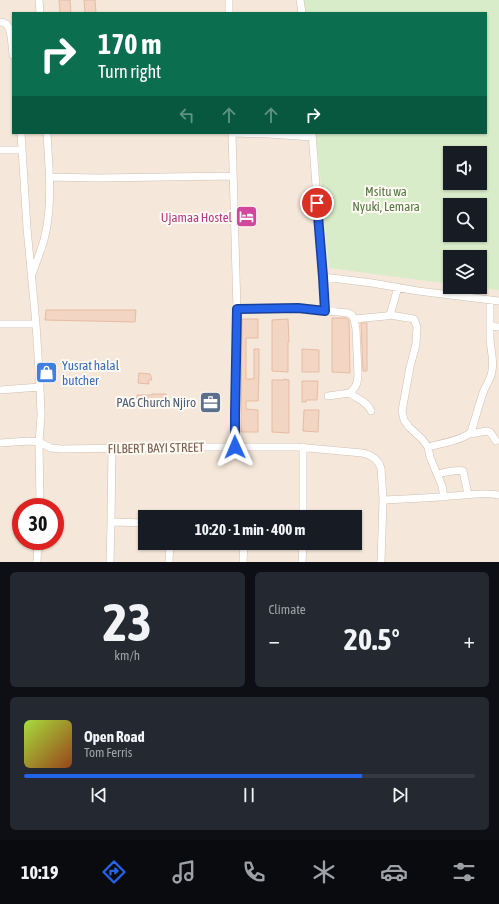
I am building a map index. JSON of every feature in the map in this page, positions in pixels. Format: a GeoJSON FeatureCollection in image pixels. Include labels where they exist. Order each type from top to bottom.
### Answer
{"type":"FeatureCollection","features":[{"type":"Feature","properties":{"kind":"street"},"geometry":{"type":"LineString","coordinates":[[39,0],[40,12]]}},
{"type":"Feature","properties":{"kind":"street"},"geometry":{"type":"LineString","coordinates":[[229,0],[229,12]]}},
{"type":"Feature","properties":{"kind":"street"},"geometry":{"type":"LineString","coordinates":[[300,0],[302,12]]}},
{"type":"Feature","properties":{"kind":"street"},"geometry":{"type":"LineString","coordinates":[[0,22],[8,25],[12,46]]}},
{"type":"Feature","properties":{"kind":"street"},"geometry":{"type":"LineString","coordinates":[[21,134],[40,387],[40,498]]}},
{"type":"Feature","properties":{"kind":"street"},"geometry":{"type":"LineString","coordinates":[[32,276],[44,240],[48,210],[49,177],[47,134]]}},
{"type":"Feature","properties":{"kind":"street"},"geometry":{"type":"LineString","coordinates":[[232,134],[237,309],[235,447]]}},
{"type":"Feature","properties":{"kind":"street"},"geometry":{"type":"LineString","coordinates":[[269,134],[312,135],[325,311]]}},
{"type":"Feature","properties":{"kind":"street"},"geometry":{"type":"LineString","coordinates":[[0,150],[22,150]]}},
{"type":"Feature","properties":{"kind":"street"},"geometry":{"type":"LineString","coordinates":[[49,177],[98,178],[233,176]]}},
{"type":"Feature","properties":{"kind":"street"},"geometry":{"type":"LineString","coordinates":[[323,277],[499,301]]}},
{"type":"Feature","properties":{"kind":"street"},"geometry":{"type":"LineString","coordinates":[[390,315],[398,287]]}},
{"type":"Feature","properties":{"kind":"street"},"geometry":{"type":"LineString","coordinates":[[470,434],[482,396],[491,376],[493,363],[490,342],[490,300]]}},
{"type":"Feature","properties":{"kind":"street"},"geometry":{"type":"LineString","coordinates":[[237,309],[298,308],[348,313],[352,315],[356,329],[358,375],[357,383],[350,393]]}},
{"type":"Feature","properties":{"kind":"street"},"geometry":{"type":"LineString","coordinates":[[354,319],[390,315],[414,319],[417,327],[416,344],[402,411],[404,420],[409,427],[428,447],[430,457],[442,486],[444,497]]}},
{"type":"Feature","properties":{"kind":"street"},"geometry":{"type":"LineString","coordinates":[[0,324],[36,324]]}},
{"type":"Feature","properties":{"kind":"street"},"geometry":{"type":"LineString","coordinates":[[490,326],[499,327]]}},
{"type":"Feature","properties":{"kind":"street"},"geometry":{"type":"LineString","coordinates":[[491,376],[499,380]]}},
{"type":"Feature","properties":{"kind":"street"},"geometry":{"type":"LineString","coordinates":[[0,390],[40,387]]}},
{"type":"Feature","properties":{"kind":"street"},"geometry":{"type":"LineString","coordinates":[[328,396],[350,393],[370,407],[371,411]]}},
{"type":"Feature","properties":{"kind":"street"},"geometry":{"type":"LineString","coordinates":[[428,447],[463,438],[470,434],[487,431],[490,432],[496,441]]}},
{"type":"Feature","properties":{"kind":"street","name":"FILBERT BAYI STREET"},"geometry":{"type":"LineString","coordinates":[[0,443],[29,441],[39,442],[51,448],[61,449],[235,447],[303,448],[370,455],[375,459],[381,468],[383,500],[381,562]]}},
{"type":"Feature","properties":{"kind":"street"},"geometry":{"type":"LineString","coordinates":[[110,562],[112,448]]}},
{"type":"Feature","properties":{"kind":"street"},"geometry":{"type":"LineString","coordinates":[[303,448],[303,510]]}},
{"type":"Feature","properties":{"kind":"street"},"geometry":{"type":"LineString","coordinates":[[437,474],[456,470],[463,471],[468,494]]}},
{"type":"Feature","properties":{"kind":"street"},"geometry":{"type":"LineString","coordinates":[[383,500],[444,497],[468,494],[499,495]]}},
{"type":"Feature","properties":{"kind":"street"},"geometry":{"type":"LineString","coordinates":[[111,522],[138,523]]}},
{"type":"Feature","properties":{"kind":"street"},"geometry":{"type":"LineString","coordinates":[[37,562],[38,550]]}},
{"type":"Feature","properties":{"kind":"street"},"geometry":{"type":"LineString","coordinates":[[169,562],[170,550]]}},
{"type":"Feature","properties":{"kind":"street"},"geometry":{"type":"LineString","coordinates":[[243,562],[244,550]]}},
{"type":"Feature","properties":{"kind":"street"},"geometry":{"type":"LineString","coordinates":[[302,550],[302,562]]}},
{"type":"Feature","properties":{"kind":"shaded area"},"geometry":{"type":"Polygon","coordinates":[[[0,0],[499,0],[499,562],[0,562],[0,0]]]}},
{"type":"Feature","properties":{"kind":"green space","name":"Msitu wa Nyuki, Lemara"},"geometry":{"type":"Polygon","coordinates":[[[303,0],[499,0],[499,290],[487,288],[487,250],[443,250],[443,283],[329,268],[316,134],[487,134],[487,12],[305,12],[303,0]]]}},
{"type":"Feature","properties":{"kind":"building"},"geometry":{"type":"Polygon","coordinates":[[[59,0],[70,0],[71,12],[60,12],[59,0]]]}},
{"type":"Feature","properties":{"kind":"building"},"geometry":{"type":"Polygon","coordinates":[[[84,0],[95,0],[96,12],[85,12],[84,0]]]}},
{"type":"Feature","properties":{"kind":"building"},"geometry":{"type":"Polygon","coordinates":[[[46,310],[136,310],[135,322],[45,320],[46,310]]]}},
{"type":"Feature","properties":{"kind":"building"},"geometry":{"type":"Polygon","coordinates":[[[332,318],[347,318],[349,321],[350,373],[332,372],[332,318]]]}},
{"type":"Feature","properties":{"kind":"building"},"geometry":{"type":"Polygon","coordinates":[[[242,319],[258,319],[258,338],[246,338],[246,379],[254,379],[254,349],[259,349],[258,401],[246,401],[246,409],[258,410],[258,432],[241,432],[242,319]]]}},
{"type":"Feature","properties":{"kind":"building"},"geometry":{"type":"Polygon","coordinates":[[[288,319],[288,372],[272,371],[272,320],[288,319]]]}},
{"type":"Feature","properties":{"kind":"building"},"geometry":{"type":"Polygon","coordinates":[[[361,323],[367,323],[367,371],[363,371],[361,323]]]}},
{"type":"Feature","properties":{"kind":"building"},"geometry":{"type":"Polygon","coordinates":[[[302,349],[319,350],[319,372],[302,372],[302,349]]]}},
{"type":"Feature","properties":{"kind":"building"},"geometry":{"type":"Polygon","coordinates":[[[139,373],[150,374],[152,380],[148,380],[149,384],[138,383],[139,373]]]}},
{"type":"Feature","properties":{"kind":"building"},"geometry":{"type":"Polygon","coordinates":[[[272,380],[289,380],[289,433],[272,432],[272,380]]]}},
{"type":"Feature","properties":{"kind":"building"},"geometry":{"type":"Polygon","coordinates":[[[302,381],[318,381],[317,400],[306,400],[306,402],[302,402],[302,381]]]}},
{"type":"Feature","properties":{"kind":"building"},"geometry":{"type":"Polygon","coordinates":[[[166,394],[166,404],[137,403],[137,395],[166,394]]]}},
{"type":"Feature","properties":{"kind":"building"},"geometry":{"type":"Polygon","coordinates":[[[304,410],[319,410],[318,432],[303,431],[304,410]]]}},
{"type":"Feature","properties":{"kind":"place","name":"Ujamaa Hostel"},"geometry":{"type":"Point","coordinates":[247,217]}},
{"type":"Feature","properties":{"kind":"place","name":"Yusrat halal butcher"},"geometry":{"type":"Point","coordinates":[46,372]}},
{"type":"Feature","properties":{"kind":"place","name":"PAG Church Njiro"},"geometry":{"type":"Point","coordinates":[211,402]}},
{"type":"Feature","properties":{"kind":"route"},"geometry":{"type":"LineString","coordinates":[[235,447],[237,309],[298,308],[325,311],[317,203]]}}]}
